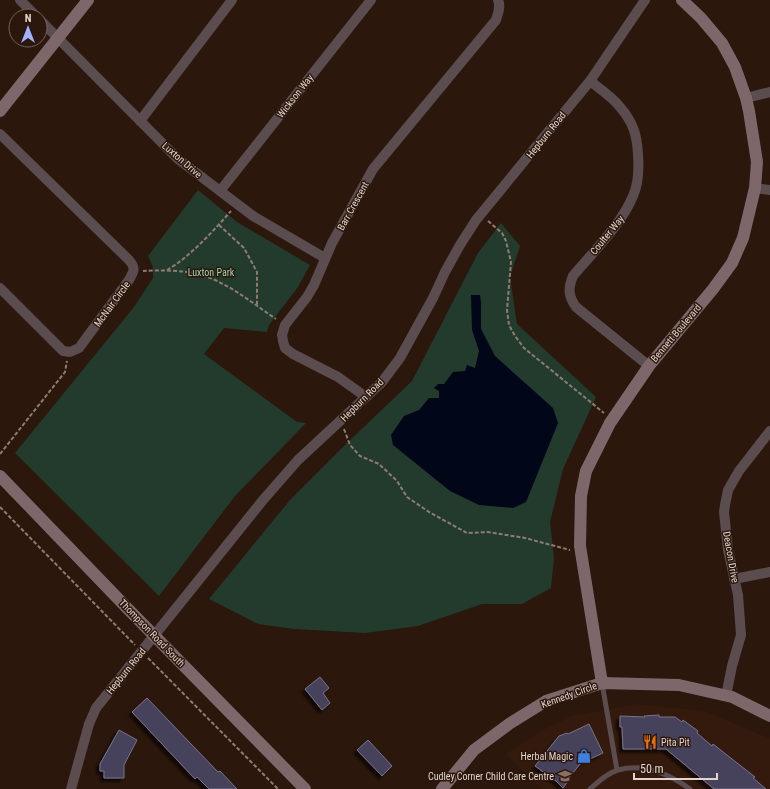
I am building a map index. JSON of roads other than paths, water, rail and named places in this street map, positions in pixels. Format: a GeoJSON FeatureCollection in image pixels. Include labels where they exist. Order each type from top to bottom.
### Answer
{"type":"FeatureCollection","features":[{"type":"Feature","properties":{"kind":"street"},"geometry":{"type":"LineString","coordinates":[[20,0],[28,8]]}},
{"type":"Feature","properties":{"kind":"street"},"geometry":{"type":"LineString","coordinates":[[0,111],[88,0]]}},
{"type":"Feature","properties":{"kind":"street"},"geometry":{"type":"LineString","coordinates":[[140,121],[232,0]]}},
{"type":"Feature","properties":{"kind":"street","name":"Wickson Way"},"geometry":{"type":"LineString","coordinates":[[220,191],[371,0]]}},
{"type":"Feature","properties":{"kind":"street","name":"Barr Crescent"},"geometry":{"type":"LineString","coordinates":[[366,397],[338,377],[293,354],[286,348],[282,335],[285,326],[307,297],[332,243],[373,169],[496,20],[499,10],[498,0]]}},
{"type":"Feature","properties":{"kind":"street","name":"Hepburn Road"},"geometry":{"type":"LineString","coordinates":[[71,789],[89,724],[96,708],[263,500],[298,460],[382,382],[400,358],[433,298],[444,272],[480,215],[590,81],[645,0]]}},
{"type":"Feature","properties":{"kind":"street","name":"Bennett Boulevard"},"geometry":{"type":"LineString","coordinates":[[602,683],[581,553],[581,496],[586,471],[612,420],[649,366],[698,308],[732,263],[743,238],[755,188],[757,162],[746,98],[735,66],[722,43],[701,18],[682,0]]}},
{"type":"Feature","properties":{"kind":"street","name":"Luxton Drive"},"geometry":{"type":"LineString","coordinates":[[48,28],[178,159],[253,216],[326,258]]}},
{"type":"Feature","properties":{"kind":"street","name":"Coulter Way"},"geometry":{"type":"LineString","coordinates":[[590,81],[620,106],[635,131],[639,166],[638,179],[633,195],[614,228],[573,276],[569,286],[569,294],[576,307],[649,366]]}},
{"type":"Feature","properties":{"kind":"street"},"geometry":{"type":"LineString","coordinates":[[746,98],[770,92]]}},
{"type":"Feature","properties":{"kind":"street","name":"McNair Circle"},"geometry":{"type":"LineString","coordinates":[[0,134],[129,260],[133,265],[134,271],[79,348],[70,352],[63,351],[0,288]]}},
{"type":"Feature","properties":{"kind":"street"},"geometry":{"type":"LineString","coordinates":[[755,188],[770,190]]}},
{"type":"Feature","properties":{"kind":"street","name":"Deacon Drive"},"geometry":{"type":"LineString","coordinates":[[726,696],[732,666],[741,635],[738,595],[728,550],[724,512],[728,490],[739,471],[770,430]]}},
{"type":"Feature","properties":{"kind":"street","name":"Thompson Road South"},"geometry":{"type":"LineString","coordinates":[[0,476],[305,789]]}},
{"type":"Feature","properties":{"kind":"street"},"geometry":{"type":"LineString","coordinates":[[734,579],[770,572]]}},
{"type":"Feature","properties":{"kind":"street","name":"Kennedy Circle"},"geometry":{"type":"LineString","coordinates":[[442,789],[474,750],[509,724],[546,701],[602,683],[678,685],[732,697],[770,716]]}},
{"type":"Feature","properties":{"kind":"lane"},"geometry":{"type":"LineString","coordinates":[[602,683],[617,770]]}},
{"type":"Feature","properties":{"kind":"lane"},"geometry":{"type":"LineString","coordinates":[[590,789],[602,778],[617,770],[637,768],[650,769],[668,775],[690,789]]}},
{"type":"Feature","properties":{"kind":"water"},"geometry":{"type":"Polygon","coordinates":[[[471,295],[480,295],[481,329],[495,356],[553,408],[558,423],[526,502],[513,508],[479,505],[450,491],[393,445],[391,435],[404,416],[419,410],[429,398],[439,398],[439,391],[434,388],[438,384],[444,384],[453,372],[465,371],[467,365],[475,368],[479,351],[472,330],[471,295]]]}},
{"type":"Feature","properties":{"kind":"place","name":"Pita Pit"},"geometry":{"type":"Point","coordinates":[650,742]}},
{"type":"Feature","properties":{"kind":"place","name":"Herbal Magic"},"geometry":{"type":"Point","coordinates":[584,756]}},
{"type":"Feature","properties":{"kind":"place","name":"Cudley Corner Child Care Centre"},"geometry":{"type":"Point","coordinates":[565,776]}},
{"type":"Feature","properties":{"kind":"park label","name":"Luxton Park"},"geometry":{"type":"Point","coordinates":[211,272]}}]}
